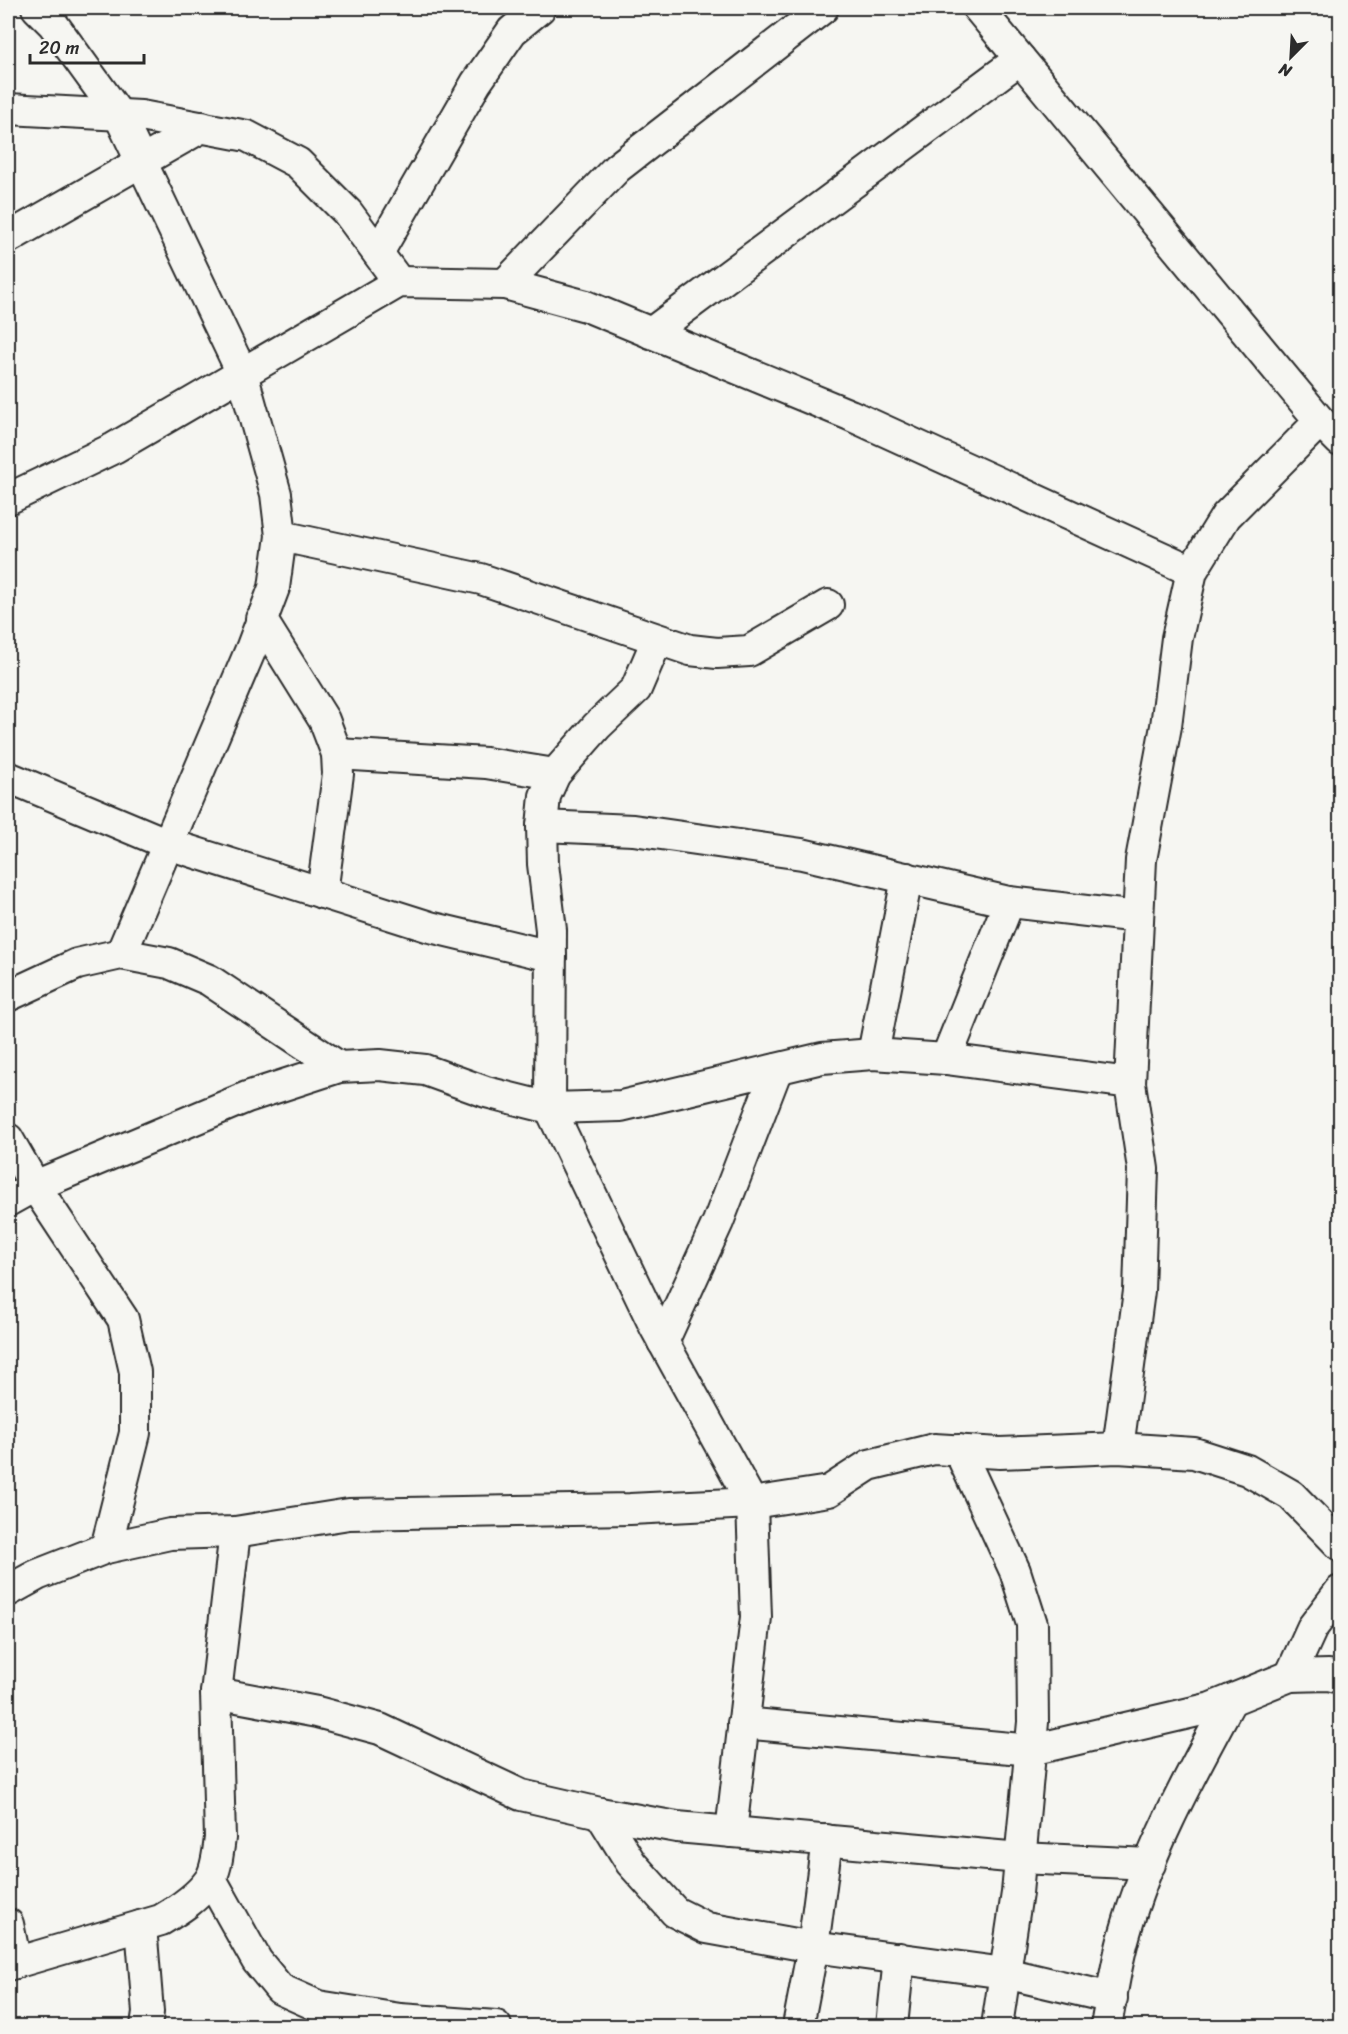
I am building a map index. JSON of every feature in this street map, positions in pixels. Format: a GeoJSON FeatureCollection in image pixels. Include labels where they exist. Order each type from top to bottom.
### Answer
{"type":"FeatureCollection","features":[{"type":"Feature","properties":{"kind":"street"},"geometry":{"type":"LineString","coordinates":[[37,8],[53,24],[119,115],[242,373],[276,494],[280,536],[274,588],[121,954]]}},
{"type":"Feature","properties":{"kind":"street"},"geometry":{"type":"LineString","coordinates":[[378,253],[476,83],[512,31],[540,8]]}},
{"type":"Feature","properties":{"kind":"street"},"geometry":{"type":"LineString","coordinates":[[505,284],[617,168],[823,8]]}},
{"type":"Feature","properties":{"kind":"street"},"geometry":{"type":"LineString","coordinates":[[978,8],[1330,431],[1226,516],[1192,571],[1178,638],[1166,726],[1141,860],[1130,1083],[1143,1169],[1139,1291],[1118,1448]]}},
{"type":"Feature","properties":{"kind":"street"},"geometry":{"type":"LineString","coordinates":[[651,333],[1020,59]]}},
{"type":"Feature","properties":{"kind":"street"},"geometry":{"type":"LineString","coordinates":[[8,109],[141,116],[247,136],[298,163],[348,213],[399,282]]}},
{"type":"Feature","properties":{"kind":"street"},"geometry":{"type":"LineString","coordinates":[[8,238],[202,128]]}},
{"type":"Feature","properties":{"kind":"street"},"geometry":{"type":"LineString","coordinates":[[8,499],[114,448],[399,282],[505,284],[586,306],[850,415],[1192,571]]}},
{"type":"Feature","properties":{"kind":"street"},"geometry":{"type":"LineString","coordinates":[[280,536],[481,579],[690,650],[717,653],[749,651],[828,605]]}},
{"type":"Feature","properties":{"kind":"street"},"geometry":{"type":"LineString","coordinates":[[261,619],[324,720],[337,754],[338,774],[322,893]]}},
{"type":"Feature","properties":{"kind":"street"},"geometry":{"type":"LineString","coordinates":[[657,640],[636,689],[597,726],[555,774],[545,796],[542,826],[543,864],[551,930],[550,1108],[663,1342],[752,1503],[756,1617],[731,1832]]}},
{"type":"Feature","properties":{"kind":"street"},"geometry":{"type":"LineString","coordinates":[[337,754],[486,763],[555,774]]}},
{"type":"Feature","properties":{"kind":"street"},"geometry":{"type":"LineString","coordinates":[[8,777],[168,844],[430,927],[551,956]]}},
{"type":"Feature","properties":{"kind":"street"},"geometry":{"type":"LineString","coordinates":[[542,826],[644,832],[802,854],[1009,902],[1138,917]]}},
{"type":"Feature","properties":{"kind":"street"},"geometry":{"type":"LineString","coordinates":[[873,1054],[907,878]]}},
{"type":"Feature","properties":{"kind":"street"},"geometry":{"type":"LineString","coordinates":[[946,1059],[1009,902]]}},
{"type":"Feature","properties":{"kind":"street"},"geometry":{"type":"LineString","coordinates":[[8,996],[77,964],[121,954],[169,963],[209,980],[339,1066]]}},
{"type":"Feature","properties":{"kind":"street"},"geometry":{"type":"LineString","coordinates":[[8,1201],[35,1186],[247,1097],[339,1066],[380,1065],[425,1070],[486,1092],[550,1108],[621,1106],[822,1058],[873,1054],[946,1059],[1130,1083]]}},
{"type":"Feature","properties":{"kind":"street"},"geometry":{"type":"LineString","coordinates":[[663,1342],[718,1222],[777,1069]]}},
{"type":"Feature","properties":{"kind":"street"},"geometry":{"type":"LineString","coordinates":[[8,1138],[35,1186],[123,1319],[135,1372],[135,1433],[106,1548]]}},
{"type":"Feature","properties":{"kind":"street"},"geometry":{"type":"LineString","coordinates":[[8,1591],[37,1575],[106,1548],[170,1534],[236,1533],[349,1514],[630,1509],[752,1503],[829,1491],[869,1465],[934,1449],[1000,1453],[1118,1448],[1194,1453],[1247,1470],[1291,1495],[1341,1545]]}},
{"type":"Feature","properties":{"kind":"street"},"geometry":{"type":"LineString","coordinates":[[959,1450],[1015,1571],[1032,1624],[1031,1750],[1020,1858],[997,2026]]}},
{"type":"Feature","properties":{"kind":"street"},"geometry":{"type":"LineString","coordinates":[[8,1924],[12,1964],[161,1920],[183,1908],[211,1879],[218,1857],[220,1838],[216,1693],[236,1533]]}},
{"type":"Feature","properties":{"kind":"street"},"geometry":{"type":"LineString","coordinates":[[1290,1676],[1312,1628],[1341,1591]]}},
{"type":"Feature","properties":{"kind":"street"},"geometry":{"type":"LineString","coordinates":[[743,1723],[1031,1750],[1211,1708],[1290,1676],[1329,1675],[1341,1678]]}},
{"type":"Feature","properties":{"kind":"street"},"geometry":{"type":"LineString","coordinates":[[216,1693],[317,1712],[380,1729],[521,1795],[600,1814],[677,1827],[1020,1858],[1150,1863]]}},
{"type":"Feature","properties":{"kind":"street"},"geometry":{"type":"LineString","coordinates":[[1106,2026],[1125,1933],[1150,1863],[1185,1784],[1230,1700]]}},
{"type":"Feature","properties":{"kind":"street"},"geometry":{"type":"LineString","coordinates":[[600,1814],[631,1863],[675,1912],[707,1928],[813,1947],[1005,1973],[1112,1998]]}},
{"type":"Feature","properties":{"kind":"street"},"geometry":{"type":"LineString","coordinates":[[798,2026],[813,1947],[827,1840]]}},
{"type":"Feature","properties":{"kind":"street"},"geometry":{"type":"LineString","coordinates":[[211,1879],[257,1961],[280,1989],[318,2006],[400,2019],[495,2026]]}},
{"type":"Feature","properties":{"kind":"street"},"geometry":{"type":"LineString","coordinates":[[141,1926],[148,2012],[146,2026]]}},
{"type":"Feature","properties":{"kind":"street"},"geometry":{"type":"LineString","coordinates":[[892,2026],[898,1958]]}}]}
